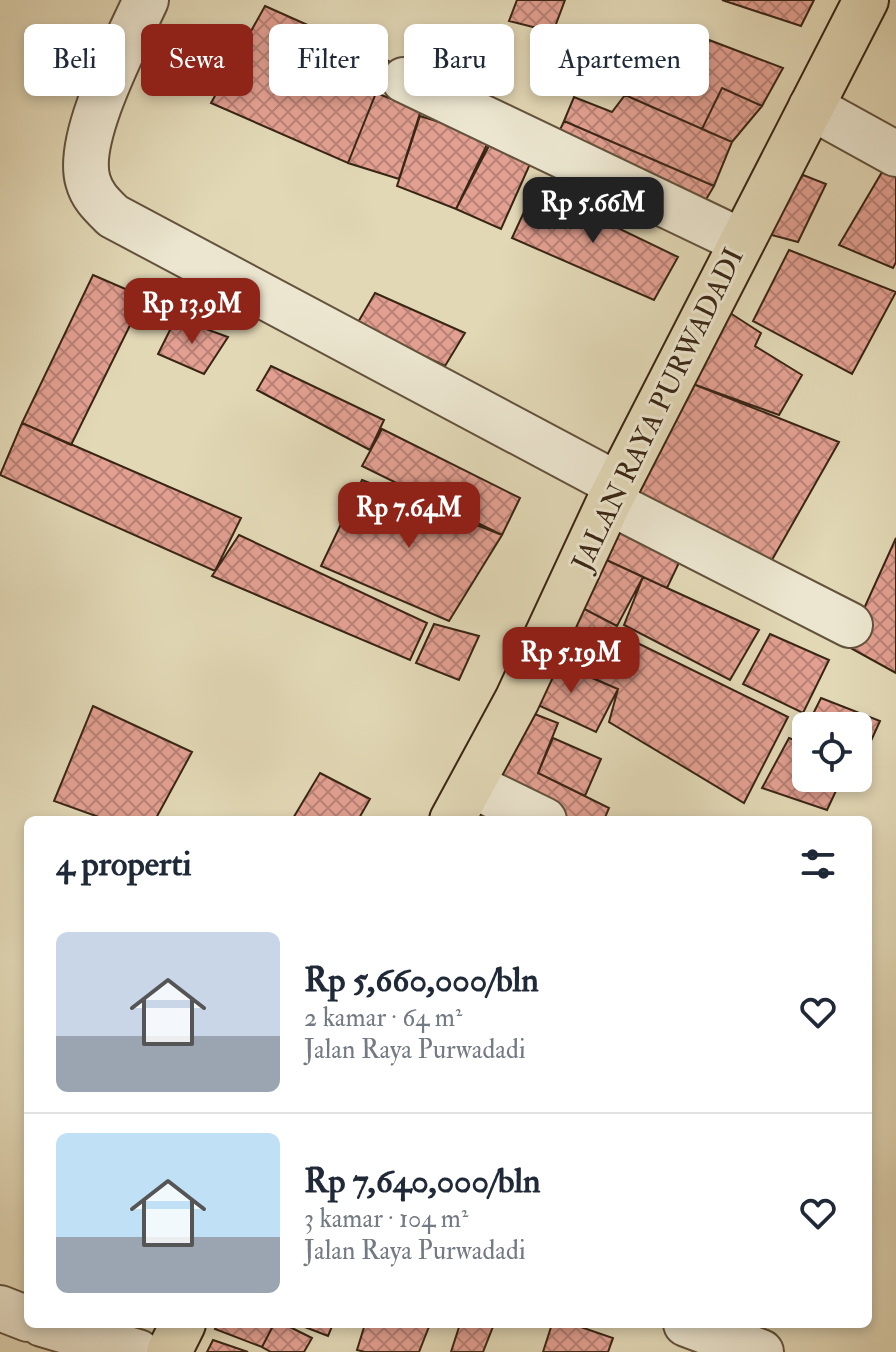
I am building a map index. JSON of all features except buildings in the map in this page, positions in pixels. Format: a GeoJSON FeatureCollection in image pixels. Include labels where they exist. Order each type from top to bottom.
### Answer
{"type":"FeatureCollection","features":[{"type":"Feature","properties":{"kind":"main road","name":"JALAN RAYA PURWADADI"},"geometry":{"type":"LineString","coordinates":[[462,803],[517,700],[613,494],[866,0]]}},
{"type":"Feature","properties":{"kind":"main road"},"geometry":{"type":"LineString","coordinates":[[169,1352],[181,1328]]}},
{"type":"Feature","properties":{"kind":"street"},"geometry":{"type":"LineString","coordinates":[[146,0],[91,127],[86,153],[87,180],[96,199],[113,216],[850,625]]}},
{"type":"Feature","properties":{"kind":"street"},"geometry":{"type":"LineString","coordinates":[[437,96],[741,241]]}},
{"type":"Feature","properties":{"kind":"street"},"geometry":{"type":"LineString","coordinates":[[811,107],[896,154]]}},
{"type":"Feature","properties":{"kind":"street"},"geometry":{"type":"LineString","coordinates":[[462,803],[525,816]]}},
{"type":"Feature","properties":{"kind":"street"},"geometry":{"type":"LineString","coordinates":[[0,1308],[24,1321]]}},
{"type":"Feature","properties":{"kind":"street"},"geometry":{"type":"LineString","coordinates":[[697,1328],[761,1352]]}},
{"type":"Feature","properties":{"kind":"street"},"geometry":{"type":"LineString","coordinates":[[42,1331],[138,1352]]}}]}
